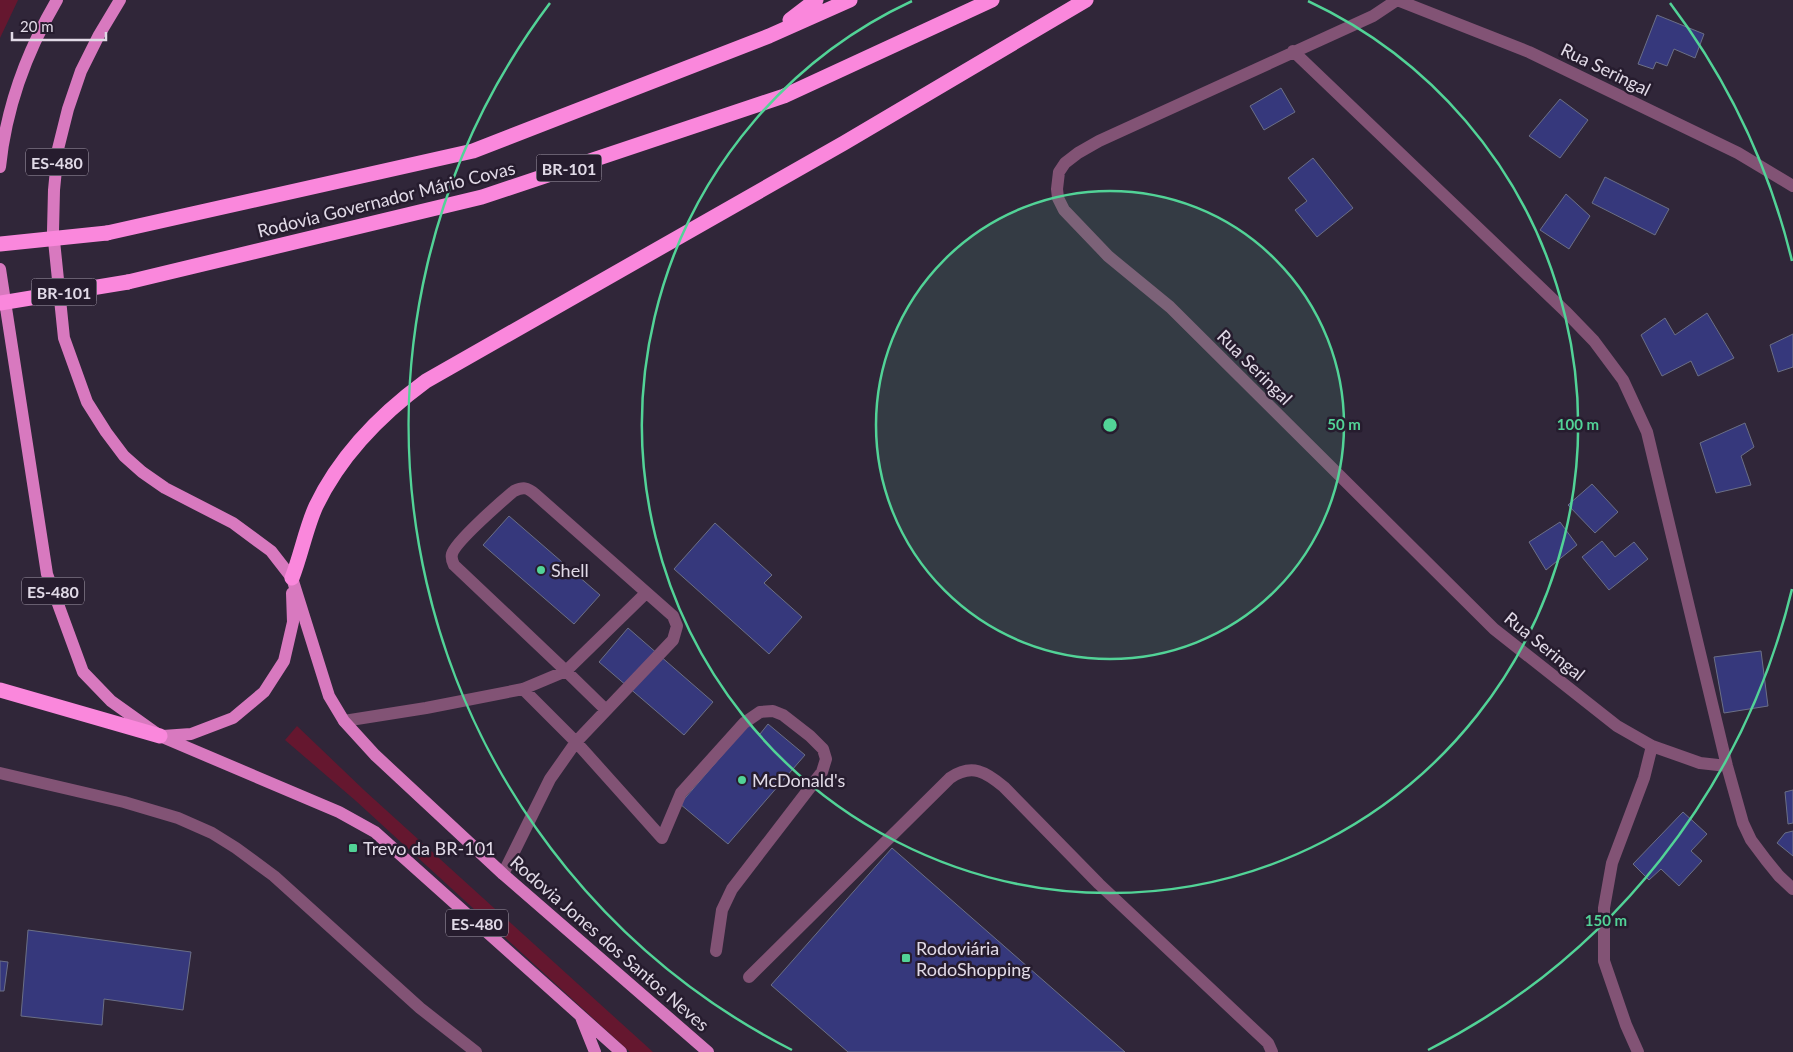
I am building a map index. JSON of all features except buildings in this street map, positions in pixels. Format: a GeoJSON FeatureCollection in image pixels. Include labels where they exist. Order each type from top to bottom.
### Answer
{"type":"FeatureCollection","features":[{"type":"Feature","properties":{"kind":"highway"},"geometry":{"type":"LineString","coordinates":[[769,36],[816,0]]}},
{"type":"Feature","properties":{"kind":"highway","name":"Rodovia Governador Mário Covas"},"geometry":{"type":"LineString","coordinates":[[0,244],[107,233],[473,151],[769,36],[850,0]]}},
{"type":"Feature","properties":{"kind":"highway","name":"Rodovia Governador Mário Covas"},"geometry":{"type":"LineString","coordinates":[[0,303],[128,282],[482,197],[784,96],[992,0]]}},
{"type":"Feature","properties":{"kind":"highway"},"geometry":{"type":"LineString","coordinates":[[292,578],[316,507],[331,479],[349,453],[371,427],[397,402],[426,380],[844,143],[1086,0]]}},
{"type":"Feature","properties":{"kind":"highway"},"geometry":{"type":"LineString","coordinates":[[0,690],[160,736]]}},
{"type":"Feature","properties":{"kind":"main road","name":"ES-480"},"geometry":{"type":"LineString","coordinates":[[0,167],[11,105],[26,61],[44,22],[57,0]]}},
{"type":"Feature","properties":{"kind":"main road","name":"Rodovia Jones dos Santos Neves"},"geometry":{"type":"LineString","coordinates":[[120,0],[99,35],[81,71],[68,109],[58,149],[54,190],[53,231],[64,338],[87,402],[124,456],[142,472],[165,488],[233,523],[270,551],[292,578],[329,696],[344,721],[375,755],[503,874],[708,1052]]}},
{"type":"Feature","properties":{"kind":"main road","name":"ES-480"},"geometry":{"type":"LineString","coordinates":[[0,269],[47,574],[83,672],[111,701],[160,736],[339,812],[375,832],[621,1052]]}},
{"type":"Feature","properties":{"kind":"main road"},"geometry":{"type":"LineString","coordinates":[[160,736],[191,734],[233,718],[264,692],[284,661],[293,622],[292,578]]}},
{"type":"Feature","properties":{"kind":"main road"},"geometry":{"type":"LineString","coordinates":[[580,1015],[595,1052]]}},
{"type":"Feature","properties":{"kind":"street","name":"Rua Seringal"},"geometry":{"type":"LineString","coordinates":[[1727,766],[1700,763],[1652,746],[1617,726],[1494,628],[1170,307],[1108,256],[1064,210],[1058,198],[1057,189],[1059,172],[1065,163],[1099,141],[1373,16],[1397,0],[1529,52],[1738,153],[1793,186]]}},
{"type":"Feature","properties":{"kind":"street"},"geometry":{"type":"LineString","coordinates":[[1293,51],[1565,311],[1594,341],[1623,380],[1646,432],[1727,766],[1743,823],[1751,840],[1779,876],[1793,889]]}},
{"type":"Feature","properties":{"kind":"street"},"geometry":{"type":"LineString","coordinates":[[503,874],[550,779],[576,742],[673,640],[677,626],[673,616],[535,494],[526,488],[520,488],[514,491],[470,531],[454,550],[451,558],[454,565],[606,710]]}},
{"type":"Feature","properties":{"kind":"street"},"geometry":{"type":"LineString","coordinates":[[344,721],[426,708],[522,689],[566,671],[646,593]]}},
{"type":"Feature","properties":{"kind":"street"},"geometry":{"type":"LineString","coordinates":[[522,689],[576,742],[662,838],[682,793],[744,723],[760,712],[773,711],[788,718],[823,749],[826,764],[819,777],[732,888],[722,910],[716,951]]}},
{"type":"Feature","properties":{"kind":"street"},"geometry":{"type":"LineString","coordinates":[[1638,1052],[1626,1025],[1604,961],[1604,908],[1612,863],[1644,778],[1652,746]]}},
{"type":"Feature","properties":{"kind":"street"},"geometry":{"type":"LineString","coordinates":[[749,977],[950,778],[957,773],[977,770],[992,777],[1004,787],[1099,884],[1268,1043],[1272,1052]]}},
{"type":"Feature","properties":{"kind":"street"},"geometry":{"type":"LineString","coordinates":[[0,773],[124,802],[178,818],[212,833],[274,876],[420,1008],[476,1052]]}},
{"type":"Feature","properties":{"kind":"shaded area"},"geometry":{"type":"Polygon","coordinates":[[[0,0],[18,0],[0,38],[0,0]]]}},
{"type":"Feature","properties":{"kind":"shaded area"},"geometry":{"type":"Polygon","coordinates":[[[297,726],[365,791],[653,1052],[630,1052],[356,801],[285,740],[297,726]]]}},
{"type":"Feature","properties":{"kind":"place","name":"Shell"},"geometry":{"type":"Point","coordinates":[541,570]}},
{"type":"Feature","properties":{"kind":"place","name":"McDonald's"},"geometry":{"type":"Point","coordinates":[742,780]}},
{"type":"Feature","properties":{"kind":"place","name":"Trevo da BR-101"},"geometry":{"type":"Point","coordinates":[353,848]}},
{"type":"Feature","properties":{"kind":"place","name":"Rodoviária RodoShopping"},"geometry":{"type":"Point","coordinates":[906,958]}}]}
